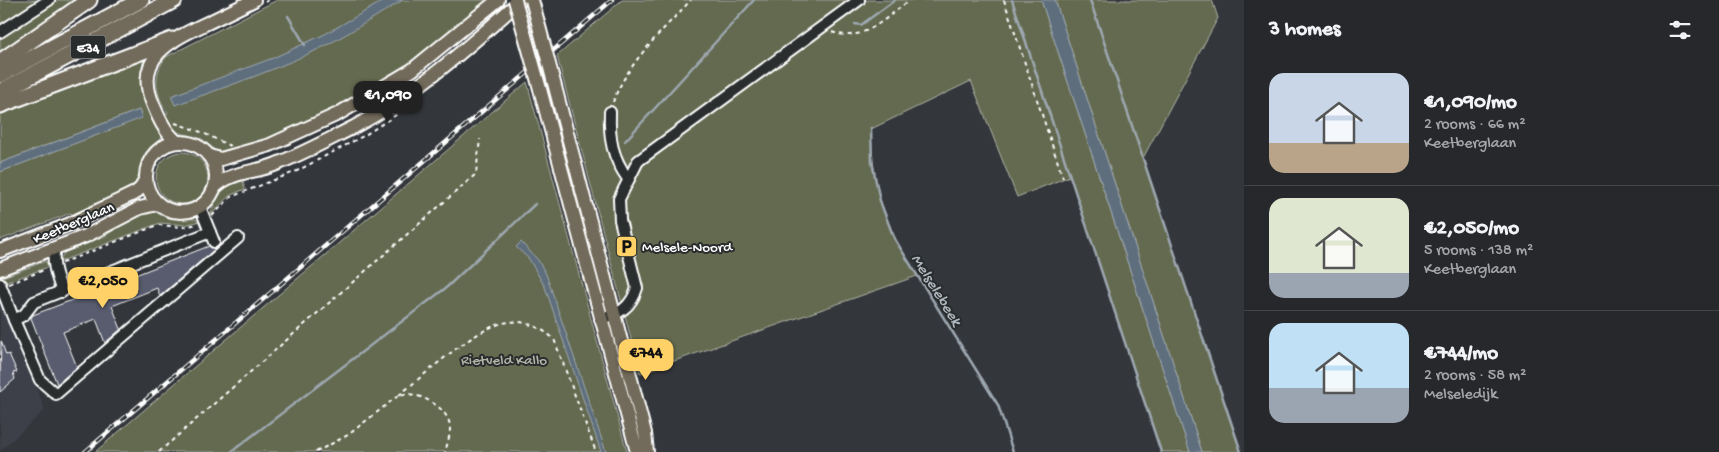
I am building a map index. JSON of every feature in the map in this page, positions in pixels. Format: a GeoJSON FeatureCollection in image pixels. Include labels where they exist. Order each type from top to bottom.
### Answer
{"type":"FeatureCollection","features":[{"type":"Feature","properties":{"kind":"highway"},"geometry":{"type":"LineString","coordinates":[[0,62],[89,0]]}},
{"type":"Feature","properties":{"kind":"highway","name":"E34"},"geometry":{"type":"LineString","coordinates":[[0,75],[140,0]]}},
{"type":"Feature","properties":{"kind":"highway","name":"E34"},"geometry":{"type":"LineString","coordinates":[[0,92],[174,0]]}},
{"type":"Feature","properties":{"kind":"highway"},"geometry":{"type":"LineString","coordinates":[[0,105],[172,40]]}},
{"type":"Feature","properties":{"kind":"main road"},"geometry":{"type":"LineString","coordinates":[[209,156],[216,171],[215,187],[212,195],[200,207],[183,212],[174,212],[157,204],[151,196],[146,178],[147,170],[154,154],[169,144],[177,142],[195,145],[209,156],[220,159],[270,145],[298,134],[338,114],[379,90],[435,53],[498,0]]}},
{"type":"Feature","properties":{"kind":"main road"},"geometry":{"type":"LineString","coordinates":[[516,0],[637,452]]}},
{"type":"Feature","properties":{"kind":"main road"},"geometry":{"type":"LineString","coordinates":[[215,187],[232,175],[273,166],[302,153],[383,110],[459,55],[521,0]]}},
{"type":"Feature","properties":{"kind":"main road"},"geometry":{"type":"LineString","coordinates":[[532,0],[615,315],[645,433],[647,452]]}},
{"type":"Feature","properties":{"kind":"main road"},"geometry":{"type":"LineString","coordinates":[[177,142],[170,136],[159,119],[149,97],[146,83],[156,56],[172,40],[257,2]]}},
{"type":"Feature","properties":{"kind":"main road","name":"Keetberglaan"},"geometry":{"type":"LineString","coordinates":[[0,251],[70,224],[135,193],[141,188],[146,178]]}},
{"type":"Feature","properties":{"kind":"main road","name":"Keetberglaan"},"geometry":{"type":"LineString","coordinates":[[0,269],[104,228],[140,208],[157,204]]}},
{"type":"Feature","properties":{"kind":"street"},"geometry":{"type":"LineString","coordinates":[[0,32],[49,0]]}},
{"type":"Feature","properties":{"kind":"street"},"geometry":{"type":"LineString","coordinates":[[600,319],[615,315],[633,299],[636,288],[620,220],[619,199],[638,161],[859,0]]}},
{"type":"Feature","properties":{"kind":"street"},"geometry":{"type":"LineString","coordinates":[[610,112],[609,135],[616,163],[628,179]]}},
{"type":"Feature","properties":{"kind":"street"},"geometry":{"type":"LineString","coordinates":[[14,320],[24,315],[34,302],[212,237],[200,207]]}},
{"type":"Feature","properties":{"kind":"street"},"geometry":{"type":"LineString","coordinates":[[0,285],[18,334],[40,380],[56,394],[238,238]]}},
{"type":"Feature","properties":{"kind":"street"},"geometry":{"type":"LineString","coordinates":[[55,248],[54,266],[62,292]]}},
{"type":"Feature","properties":{"kind":"path"},"geometry":{"type":"LineString","coordinates":[[257,2],[269,0]]}},
{"type":"Feature","properties":{"kind":"path"},"geometry":{"type":"LineString","coordinates":[[610,112],[620,83],[660,33],[691,0]]}},
{"type":"Feature","properties":{"kind":"path"},"geometry":{"type":"LineString","coordinates":[[820,28],[844,37],[863,34],[910,0]]}},
{"type":"Feature","properties":{"kind":"path"},"geometry":{"type":"LineString","coordinates":[[1004,0],[1063,178]]}},
{"type":"Feature","properties":{"kind":"path"},"geometry":{"type":"LineString","coordinates":[[170,120],[228,145],[235,155]]}},
{"type":"Feature","properties":{"kind":"path"},"geometry":{"type":"LineString","coordinates":[[159,452],[476,174],[480,139]]}},
{"type":"Feature","properties":{"kind":"path"},"geometry":{"type":"LineString","coordinates":[[0,285],[158,225],[183,227],[206,220],[218,211],[227,200],[249,189]]}},
{"type":"Feature","properties":{"kind":"path"},"geometry":{"type":"LineString","coordinates":[[316,452],[348,435],[490,327],[510,321],[532,325],[544,330],[554,339],[596,452]]}},
{"type":"Feature","properties":{"kind":"path"},"geometry":{"type":"LineString","coordinates":[[398,396],[407,393],[418,395],[442,411],[448,420],[450,428],[445,452]]}},
{"type":"Feature","properties":{"kind":"shaded area"},"geometry":{"type":"Polygon","coordinates":[[[2,302],[45,410],[0,451],[0,303],[2,302]]]}},
{"type":"Feature","properties":{"kind":"green space"},"geometry":{"type":"Polygon","coordinates":[[[0,0],[37,0],[0,24],[0,0]]]}},
{"type":"Feature","properties":{"kind":"green space"},"geometry":{"type":"Polygon","coordinates":[[[58,0],[75,0],[0,53],[0,39],[58,0]]]}},
{"type":"Feature","properties":{"kind":"green space"},"geometry":{"type":"Polygon","coordinates":[[[277,0],[488,0],[408,65],[335,109],[269,139],[227,154],[216,152],[202,139],[177,132],[162,116],[168,113],[158,92],[157,78],[166,57],[277,0]]]}},
{"type":"Feature","properties":{"kind":"green space"},"geometry":{"type":"Polygon","coordinates":[[[622,0],[1041,0],[1190,452],[1161,452],[1070,176],[1017,197],[971,81],[871,129],[874,171],[882,206],[896,240],[917,276],[640,373],[557,56],[622,0]]]}},
{"type":"Feature","properties":{"kind":"green space"},"geometry":{"type":"Polygon","coordinates":[[[1055,0],[1212,0],[1218,18],[1143,158],[1241,452],[1202,452],[1055,0]]]}},
{"type":"Feature","properties":{"kind":"green space"},"geometry":{"type":"Polygon","coordinates":[[[145,56],[147,62],[146,101],[162,139],[149,148],[143,158],[135,184],[73,217],[71,213],[0,240],[0,172],[142,117],[139,110],[0,163],[0,115],[145,56]]]}},
{"type":"Feature","properties":{"kind":"green space","name":"Rietveld Kallo"},"geometry":{"type":"Polygon","coordinates":[[[527,82],[627,452],[95,452],[527,82]]]}},
{"type":"Feature","properties":{"kind":"green space"},"geometry":{"type":"Polygon","coordinates":[[[182,152],[192,154],[200,160],[206,168],[208,178],[206,188],[200,196],[192,202],[182,204],[172,202],[164,196],[158,188],[156,178],[158,168],[164,160],[172,154],[182,152]]]}},
{"type":"Feature","properties":{"kind":"green space"},"geometry":{"type":"Polygon","coordinates":[[[242,177],[245,189],[229,196],[210,216],[214,204],[225,188],[242,177]]]}},
{"type":"Feature","properties":{"kind":"green space"},"geometry":{"type":"Polygon","coordinates":[[[154,210],[161,215],[174,219],[195,219],[200,221],[185,225],[160,223],[59,262],[64,253],[105,236],[141,212],[154,210]]]}},
{"type":"Feature","properties":{"kind":"green space"},"geometry":{"type":"Polygon","coordinates":[[[46,261],[48,267],[2,284],[0,278],[46,261]]]}},
{"type":"Feature","properties":{"kind":"water"},"geometry":{"type":"Polygon","coordinates":[[[385,0],[403,0],[337,40],[309,54],[175,105],[171,96],[273,58],[325,34],[385,0]]]}},
{"type":"Feature","properties":{"kind":"water"},"geometry":{"type":"Polygon","coordinates":[[[1041,0],[1055,0],[1202,452],[1190,452],[1041,0]]]}},
{"type":"Feature","properties":{"kind":"water"},"geometry":{"type":"Polygon","coordinates":[[[139,110],[142,118],[0,172],[0,163],[139,110]]]}},
{"type":"Feature","properties":{"kind":"water"},"geometry":{"type":"Polygon","coordinates":[[[521,242],[538,260],[546,274],[606,452],[601,452],[545,287],[529,259],[516,247],[521,242]]]}},
{"type":"Feature","properties":{"kind":"building"},"geometry":{"type":"Polygon","coordinates":[[[209,246],[215,249],[160,296],[157,288],[112,306],[121,329],[105,343],[96,319],[63,332],[77,367],[57,384],[31,318],[33,315],[98,290],[104,284],[105,287],[209,246]]]}},
{"type":"Feature","properties":{"kind":"building"},"geometry":{"type":"Polygon","coordinates":[[[1,341],[6,355],[9,354],[17,372],[13,373],[15,379],[0,392],[1,341]]]}},
{"type":"Feature","properties":{"kind":"waterway"},"geometry":{"type":"LineString","coordinates":[[625,141],[754,0]]}},
{"type":"Feature","properties":{"kind":"waterway"},"geometry":{"type":"LineString","coordinates":[[855,24],[861,25],[895,0]]}},
{"type":"Feature","properties":{"kind":"waterway"},"geometry":{"type":"LineString","coordinates":[[1012,0],[1161,452]]}},
{"type":"Feature","properties":{"kind":"waterway"},"geometry":{"type":"LineString","coordinates":[[1090,0],[1241,452]]}},
{"type":"Feature","properties":{"kind":"waterway"},"geometry":{"type":"LineString","coordinates":[[288,16],[305,45]]}},
{"type":"Feature","properties":{"kind":"waterway","name":"Melselebeek"},"geometry":{"type":"LineString","coordinates":[[871,128],[872,162],[880,201],[894,238],[998,405],[1013,452]]}},
{"type":"Feature","properties":{"kind":"waterway"},"geometry":{"type":"LineString","coordinates":[[231,452],[447,287],[535,204]]}},
{"type":"Feature","properties":{"kind":"railway"},"geometry":{"type":"LineString","coordinates":[[85,452],[612,0]]}},
{"type":"Feature","properties":{"kind":"place","name":"Melsele-Noord"},"geometry":{"type":"Point","coordinates":[626,246]}}]}
